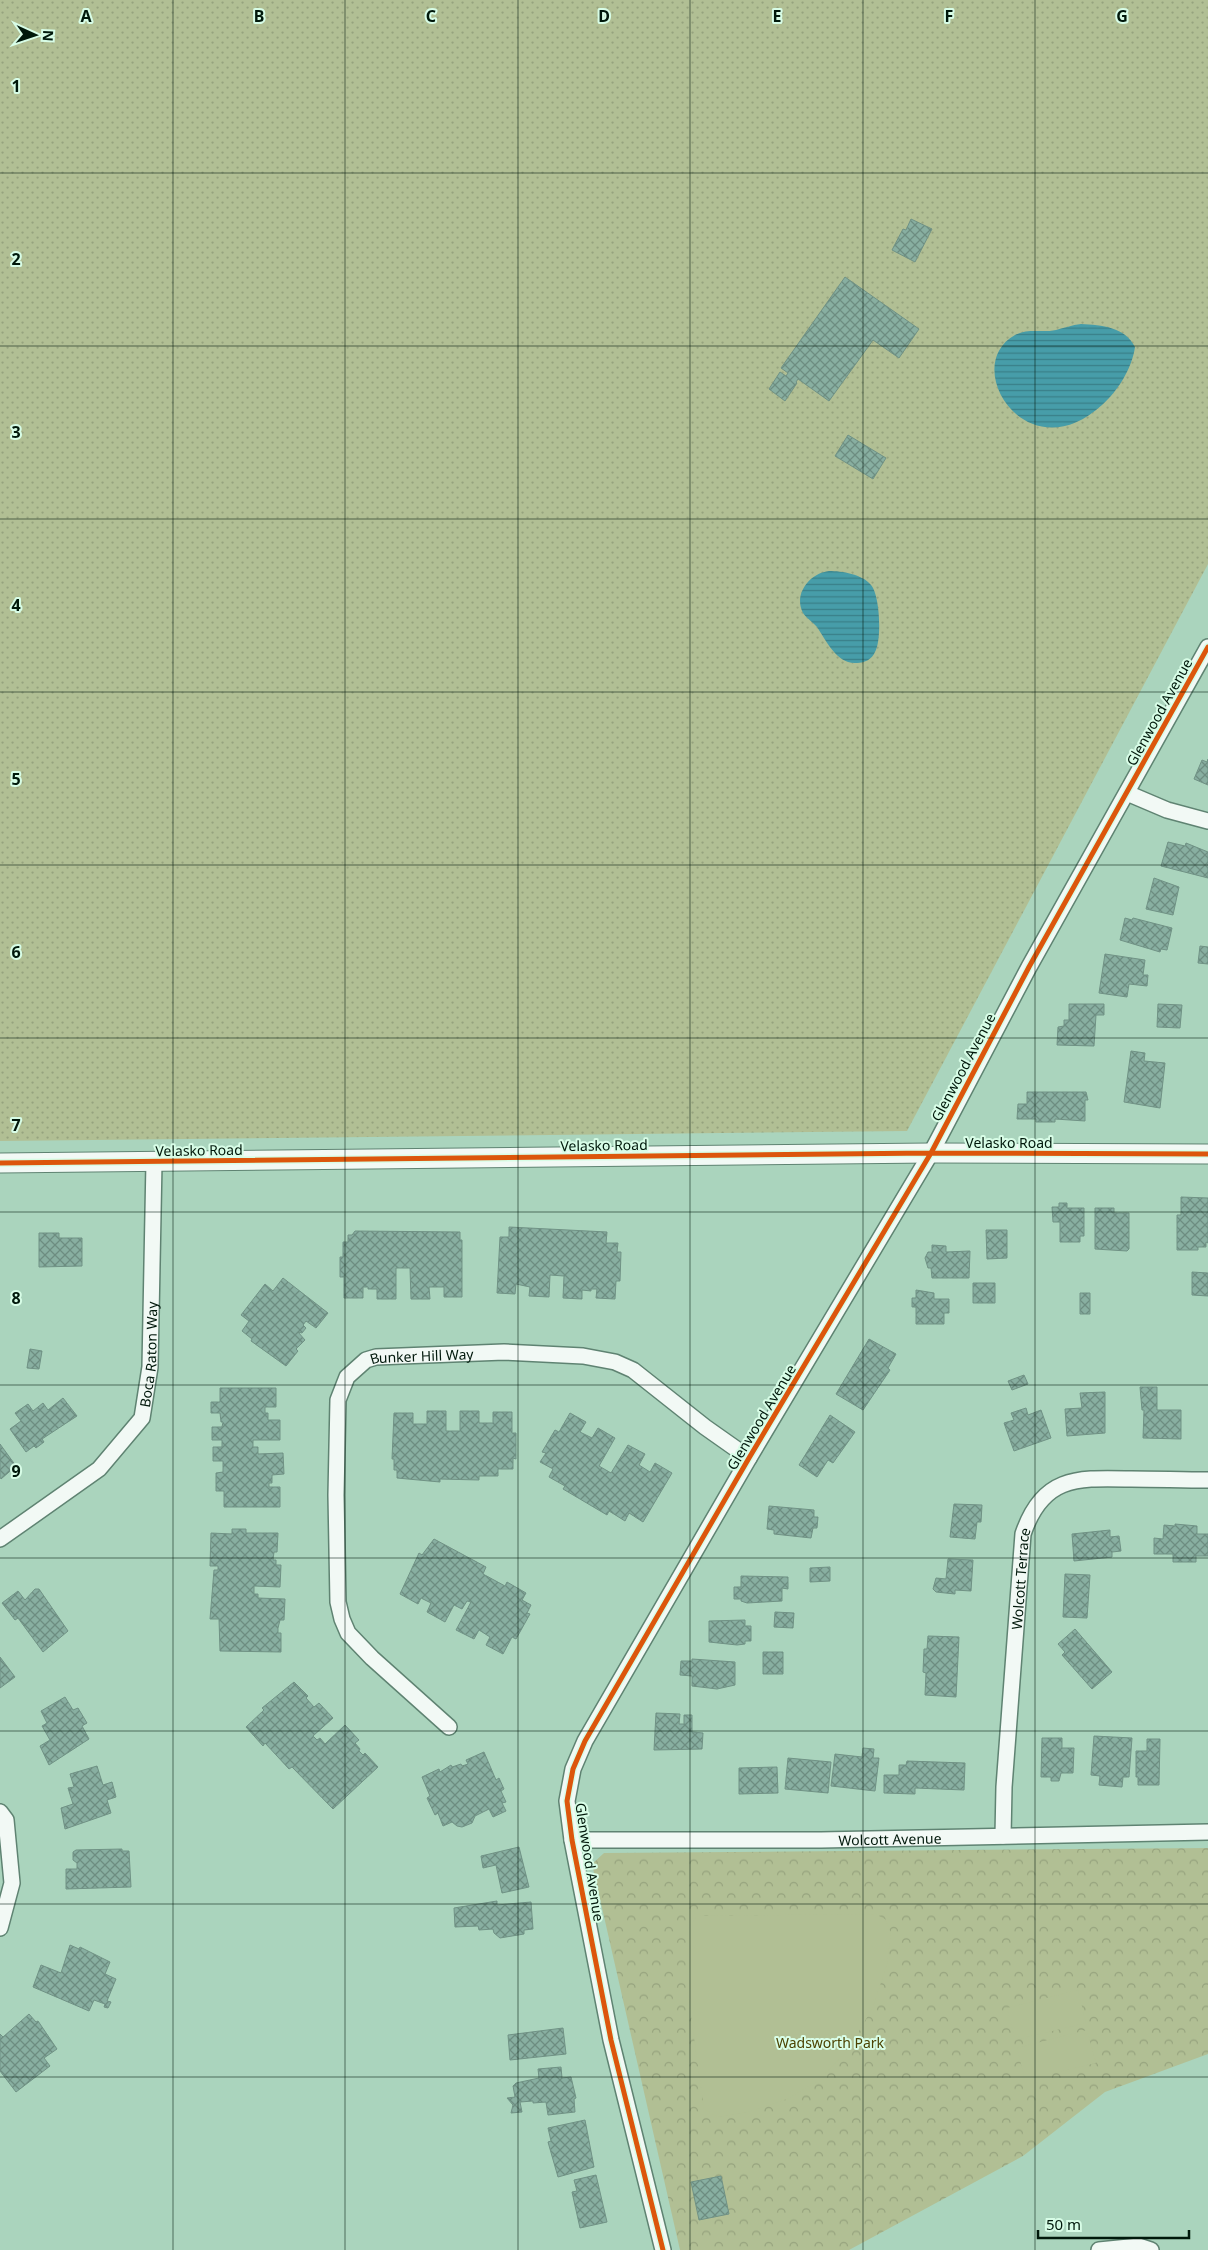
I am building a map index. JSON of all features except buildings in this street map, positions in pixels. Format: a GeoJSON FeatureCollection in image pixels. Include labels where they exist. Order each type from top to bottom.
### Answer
{"type":"FeatureCollection","features":[{"type":"Feature","properties":{"kind":"street","name":"Glenwood Avenue"},"geometry":{"type":"LineString","coordinates":[[663,2250],[611,2040],[572,1840],[567,1801],[573,1769],[585,1740],[749,1458],[931,1153],[1029,967],[1208,647]]}},
{"type":"Feature","properties":{"kind":"street"},"geometry":{"type":"LineString","coordinates":[[1127,793],[1167,810],[1208,821]]}},
{"type":"Feature","properties":{"kind":"street","name":"Velasko Road"},"geometry":{"type":"LineString","coordinates":[[0,1163],[931,1153],[1208,1154]]}},
{"type":"Feature","properties":{"kind":"street","name":"Boca Raton Way"},"geometry":{"type":"LineString","coordinates":[[0,1539],[99,1469],[142,1418],[150,1367],[154,1162]]}},
{"type":"Feature","properties":{"kind":"street","name":"Bunker Hill Way"},"geometry":{"type":"LineString","coordinates":[[449,1728],[348,1634],[342,1619],[338,1602],[336,1495],[338,1400],[347,1376],[366,1360],[376,1357],[504,1352],[583,1356],[615,1362],[633,1370],[705,1427],[749,1458]]}},
{"type":"Feature","properties":{"kind":"street","name":"Wolcott Terrace"},"geometry":{"type":"LineString","coordinates":[[1003,1836],[1004,1787],[1023,1534],[1029,1516],[1051,1490],[1083,1478],[1208,1480]]}},
{"type":"Feature","properties":{"kind":"street"},"geometry":{"type":"LineString","coordinates":[[0,1812],[6,1820],[12,1883],[0,1928]]}},
{"type":"Feature","properties":{"kind":"street","name":"Wolcott Avenue"},"geometry":{"type":"LineString","coordinates":[[572,1840],[821,1840],[1208,1832]]}},
{"type":"Feature","properties":{"kind":"street"},"geometry":{"type":"LineString","coordinates":[[1099,2250],[1139,2246],[1151,2250]]}},
{"type":"Feature","properties":{"kind":"green space"},"geometry":{"type":"Polygon","coordinates":[[[0,0],[1208,0],[1208,564],[907,1131],[0,1141],[0,0]]]}},
{"type":"Feature","properties":{"kind":"green space","name":"Wadsworth Park"},"geometry":{"type":"Polygon","coordinates":[[[1208,1848],[1208,2054],[1105,2092],[1023,2156],[849,2250],[680,2250],[592,1864],[604,1853],[1208,1848]]]}},
{"type":"Feature","properties":{"kind":"green space"},"geometry":{"type":"Polygon","coordinates":[[[875,1914],[885,1919],[891,1933],[887,1964],[873,2007],[847,2052],[817,2081],[787,2099],[748,2112],[718,2117],[704,2109],[687,1987],[687,1930],[697,1916],[875,1914]]]}},
{"type":"Feature","properties":{"kind":"green space"},"geometry":{"type":"Polygon","coordinates":[[[1078,1990],[1086,2023],[1015,2040],[1007,2008],[1078,1990]]]}},
{"type":"Feature","properties":{"kind":"green space"},"geometry":{"type":"Polygon","coordinates":[[[1087,2030],[1096,2063],[1025,2080],[1017,2048],[1087,2030]]]}},
{"type":"Feature","properties":{"kind":"water"},"geometry":{"type":"Polygon","coordinates":[[[1081,324],[1112,328],[1131,340],[1135,347],[1131,363],[1123,379],[1102,405],[1074,423],[1049,428],[1027,421],[1009,408],[998,389],[994,369],[1000,350],[1015,335],[1020,333],[1051,331],[1081,324]]]}},
{"type":"Feature","properties":{"kind":"water"},"geometry":{"type":"Polygon","coordinates":[[[829,571],[846,573],[862,578],[874,590],[878,607],[879,638],[874,654],[870,659],[860,663],[850,663],[838,656],[828,645],[817,627],[806,617],[800,606],[800,599],[805,586],[816,576],[829,571]]]}},
{"type":"Feature","properties":{"kind":"cycle path"},"geometry":{"type":"LineString","coordinates":[[663,2250],[611,2040],[572,1840],[567,1801],[573,1769],[585,1741],[749,1458],[931,1153],[1029,967],[1208,647]]}},
{"type":"Feature","properties":{"kind":"cycle path"},"geometry":{"type":"LineString","coordinates":[[0,1163],[931,1153],[1208,1154]]}}]}
